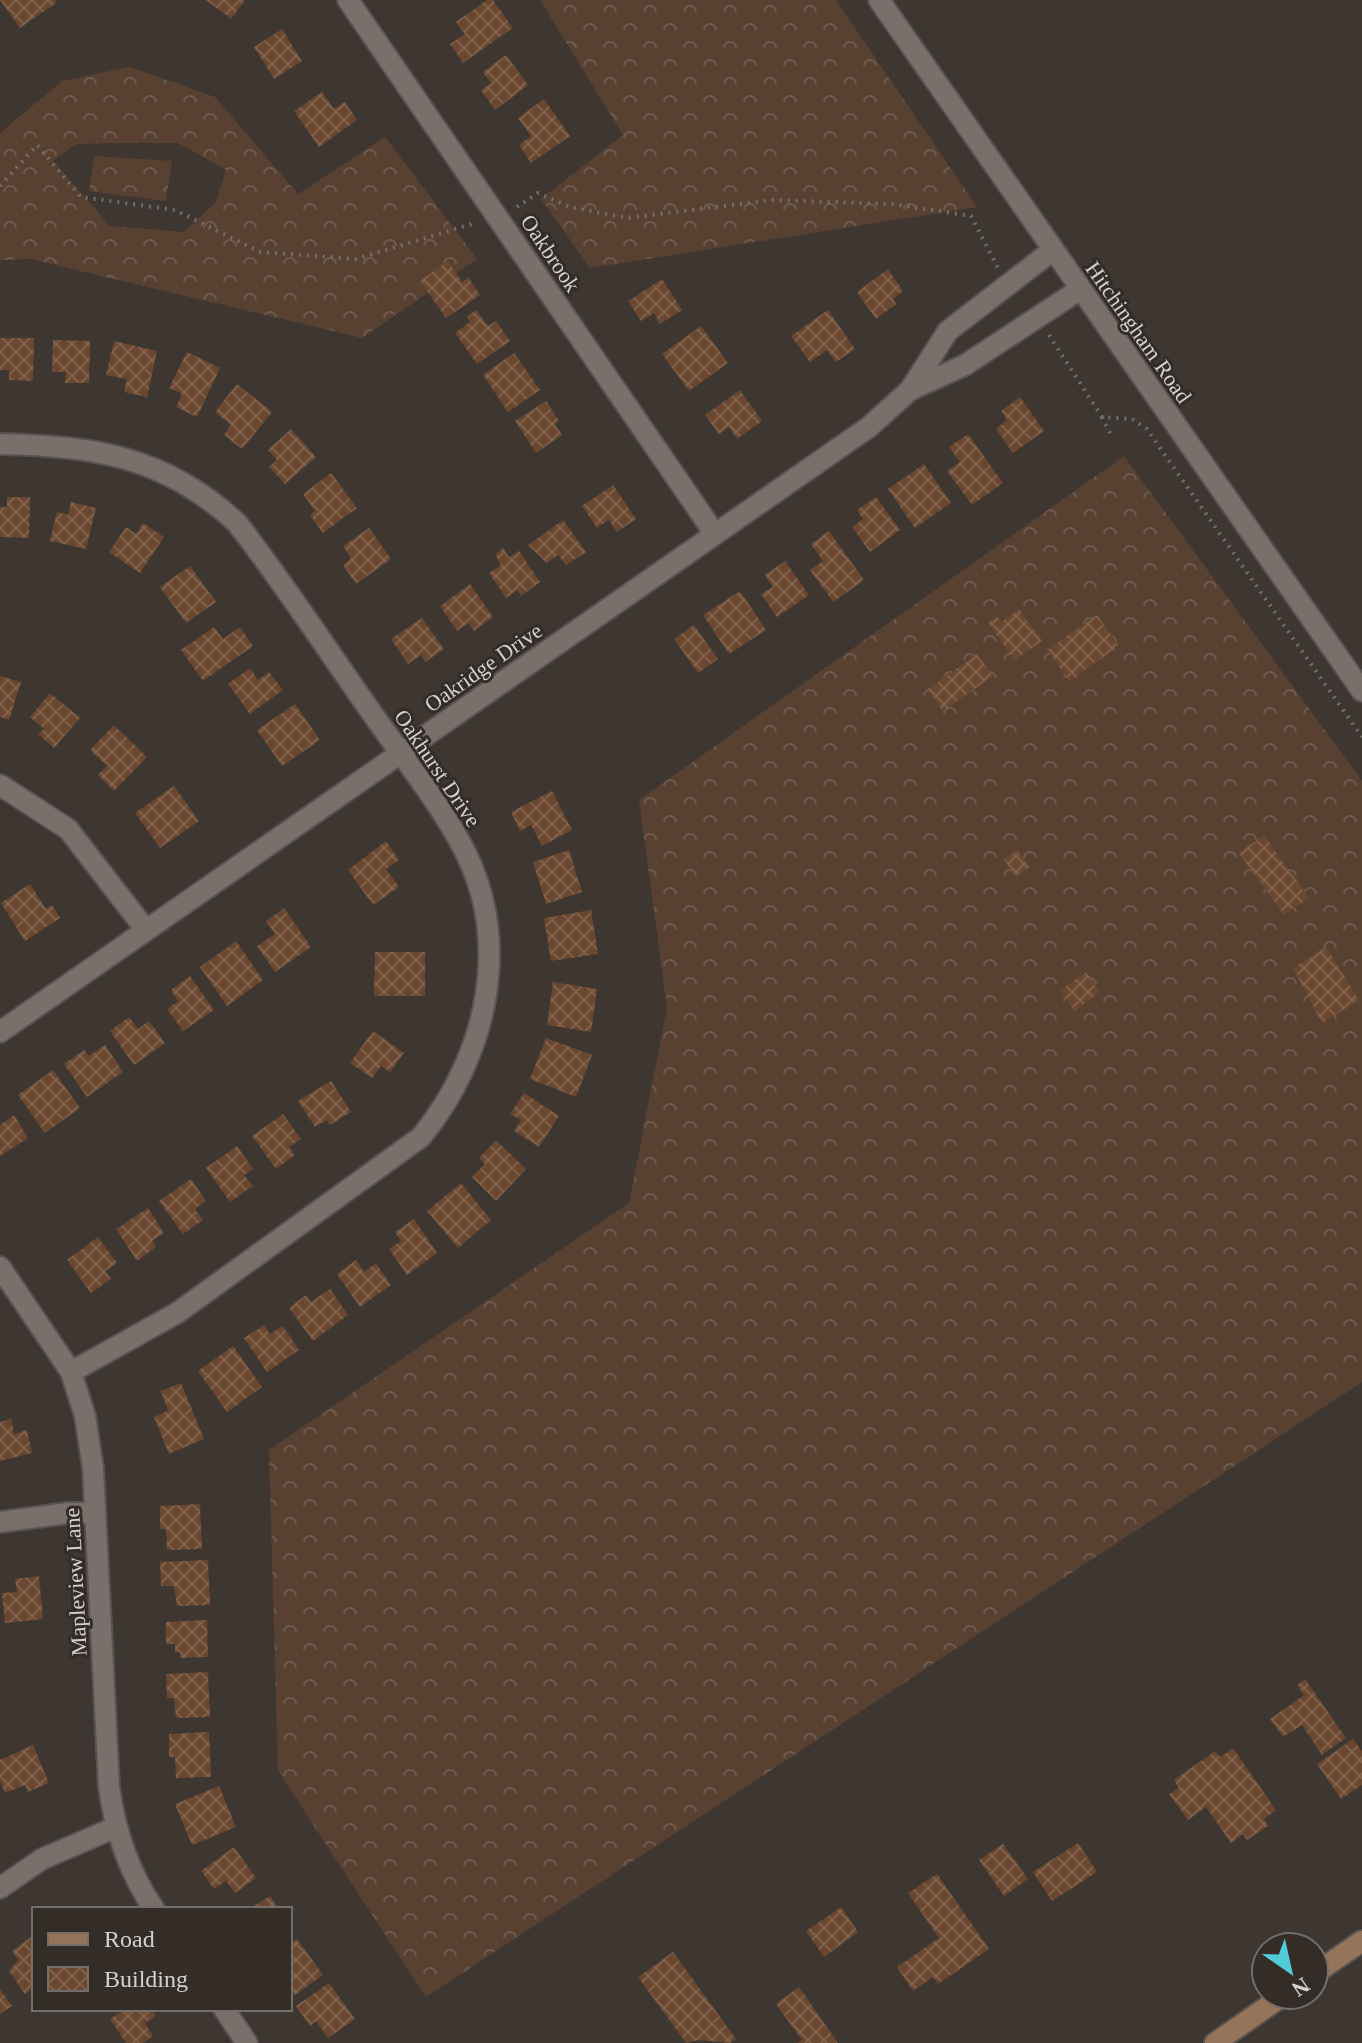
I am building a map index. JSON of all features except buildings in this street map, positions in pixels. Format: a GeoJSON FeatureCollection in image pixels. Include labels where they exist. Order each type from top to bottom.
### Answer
{"type":"FeatureCollection","features":[{"type":"Feature","properties":{"kind":"main road"},"geometry":{"type":"LineString","coordinates":[[1330,1963],[1362,1941]]}},
{"type":"Feature","properties":{"kind":"main road"},"geometry":{"type":"LineString","coordinates":[[1215,2043],[1261,2011]]}},
{"type":"Feature","properties":{"kind":"street","name":"Oakbrook"},"geometry":{"type":"LineString","coordinates":[[348,0],[715,534]]}},
{"type":"Feature","properties":{"kind":"street","name":"Hitchingham Road"},"geometry":{"type":"LineString","coordinates":[[879,0],[1362,691]]}},
{"type":"Feature","properties":{"kind":"street","name":"Oakridge Drive"},"geometry":{"type":"LineString","coordinates":[[0,1032],[869,427],[910,390],[948,331],[1053,250]]}},
{"type":"Feature","properties":{"kind":"street","name":"Oakridge Drive"},"geometry":{"type":"LineString","coordinates":[[910,390],[965,365],[1079,290]]}},
{"type":"Feature","properties":{"kind":"street","name":"Oakhurst Drive"},"geometry":{"type":"LineString","coordinates":[[0,444],[106,451],[147,466],[216,503],[257,548],[461,843],[484,907],[490,947],[489,988],[478,1036],[465,1072],[443,1109],[421,1137],[177,1313],[71,1372]]}},
{"type":"Feature","properties":{"kind":"street"},"geometry":{"type":"LineString","coordinates":[[0,785],[68,829],[95,859],[146,930]]}},
{"type":"Feature","properties":{"kind":"street","name":"Mapleview Lane"},"geometry":{"type":"LineString","coordinates":[[0,1267],[71,1372],[87,1429],[114,1828],[127,1862],[153,1907]]}},
{"type":"Feature","properties":{"kind":"street"},"geometry":{"type":"LineString","coordinates":[[0,1522],[57,1514],[94,1513]]}},
{"type":"Feature","properties":{"kind":"street"},"geometry":{"type":"LineString","coordinates":[[0,1888],[42,1859],[114,1828]]}},
{"type":"Feature","properties":{"kind":"street"},"geometry":{"type":"LineString","coordinates":[[225,2011],[247,2043]]}},
{"type":"Feature","properties":{"kind":"path"},"geometry":{"type":"LineString","coordinates":[[0,186],[37,145],[81,197],[175,210],[260,252],[356,259],[467,227],[512,210],[538,193],[570,207],[627,218],[772,200],[893,204],[971,216],[1007,283]]}},
{"type":"Feature","properties":{"kind":"path"},"geometry":{"type":"LineString","coordinates":[[1035,318],[1111,435]]}},
{"type":"Feature","properties":{"kind":"path"},"geometry":{"type":"LineString","coordinates":[[1102,417],[1132,419],[1146,428],[1362,737]]}},
{"type":"Feature","properties":{"kind":"green space"},"geometry":{"type":"Polygon","coordinates":[[[540,0],[836,0],[977,207],[590,268],[541,199],[623,135],[540,0]]]}},
{"type":"Feature","properties":{"kind":"green space"},"geometry":{"type":"Polygon","coordinates":[[[130,67],[215,97],[298,194],[385,137],[477,259],[362,338],[30,259],[0,260],[0,133],[62,81],[130,67]],[[178,143],[76,144],[53,161],[110,226],[184,232],[216,202],[226,170],[178,143]]]}},
{"type":"Feature","properties":{"kind":"green space"},"geometry":{"type":"Polygon","coordinates":[[[94,156],[172,161],[166,201],[89,191],[94,156]]]}},
{"type":"Feature","properties":{"kind":"green space"},"geometry":{"type":"Polygon","coordinates":[[[1124,456],[1362,781],[1362,1382],[426,1997],[278,1771],[269,1450],[629,1203],[667,1008],[639,800],[1124,456]]]}}]}
